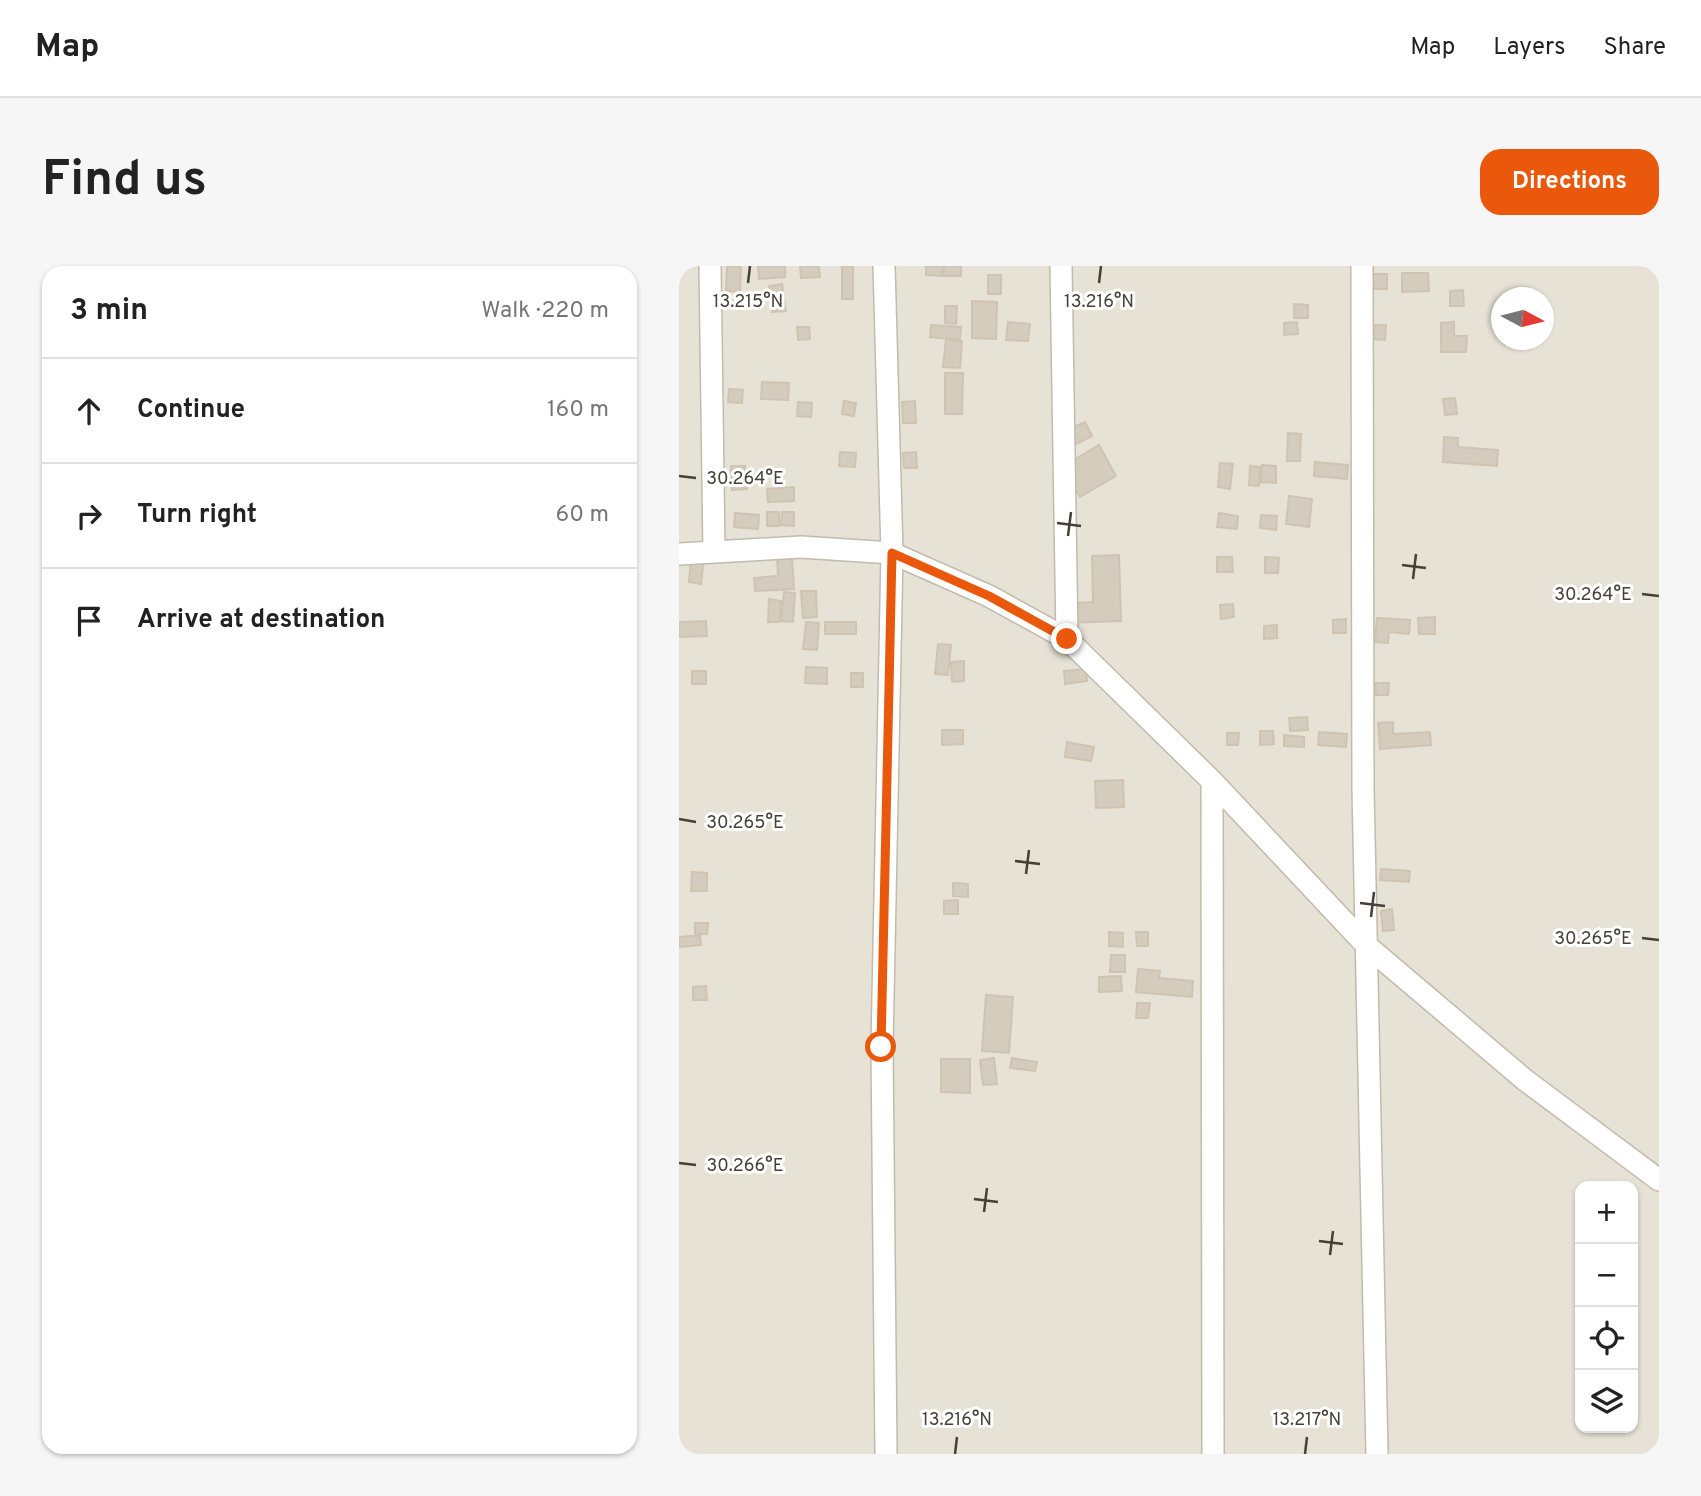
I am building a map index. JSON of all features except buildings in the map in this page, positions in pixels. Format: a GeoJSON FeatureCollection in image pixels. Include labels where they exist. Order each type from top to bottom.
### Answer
{"type":"FeatureCollection","features":[{"type":"Feature","properties":{"kind":"street"},"geometry":{"type":"LineString","coordinates":[[710,266],[714,551]]}},
{"type":"Feature","properties":{"kind":"street"},"geometry":{"type":"LineString","coordinates":[[884,266],[892,553],[881,1047],[886,1454]]}},
{"type":"Feature","properties":{"kind":"street"},"geometry":{"type":"LineString","coordinates":[[1061,266],[1067,639]]}},
{"type":"Feature","properties":{"kind":"street"},"geometry":{"type":"LineString","coordinates":[[1362,266],[1363,788],[1377,1454]]}},
{"type":"Feature","properties":{"kind":"street"},"geometry":{"type":"LineString","coordinates":[[679,554],[801,547],[892,553],[989,596],[1067,639],[1212,781],[1367,946],[1525,1080],[1659,1180]]}},
{"type":"Feature","properties":{"kind":"street"},"geometry":{"type":"LineString","coordinates":[[1212,781],[1213,1454]]}},
{"type":"Feature","properties":{"kind":"shaded area"},"geometry":{"type":"Polygon","coordinates":[[[679,266],[1659,266],[1659,1454],[679,1454],[679,266]]]}},
{"type":"Feature","properties":{"kind":"route"},"geometry":{"type":"LineString","coordinates":[[881,1047],[892,553],[989,596],[1067,639]]}}]}
